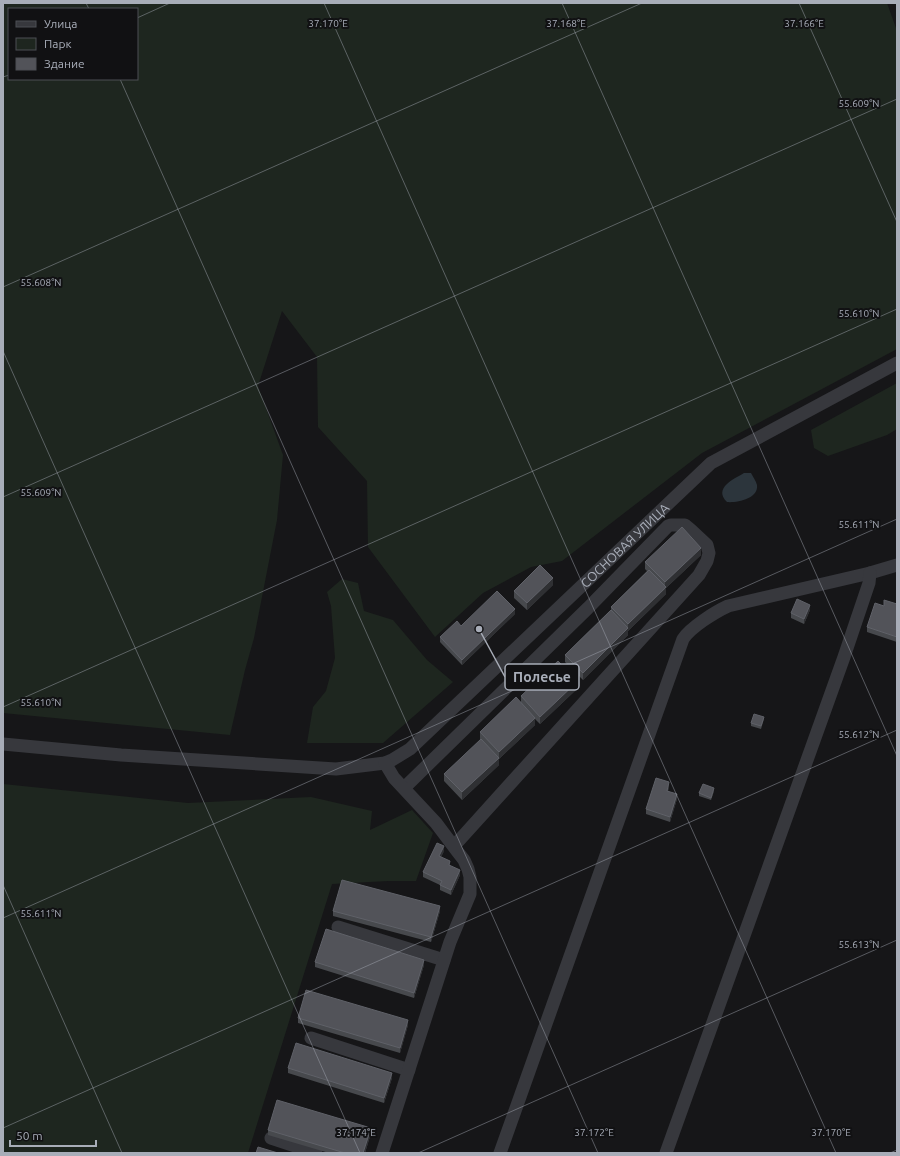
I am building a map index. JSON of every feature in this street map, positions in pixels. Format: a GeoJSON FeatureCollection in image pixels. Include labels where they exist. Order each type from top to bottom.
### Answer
{"type":"FeatureCollection","features":[{"type":"Feature","properties":{"kind":"street","name":"СОСНОВАЯ УЛИЦА"},"geometry":{"type":"LineString","coordinates":[[382,763],[392,760],[410,749],[711,463],[897,363]]}},
{"type":"Feature","properties":{"kind":"street"},"geometry":{"type":"LineString","coordinates":[[404,788],[588,608],[668,526],[685,525],[707,545],[709,553],[707,561],[699,575],[454,846]]}},
{"type":"Feature","properties":{"kind":"street"},"geometry":{"type":"LineString","coordinates":[[500,1153],[686,634],[714,613],[728,606],[870,573],[897,565]]}},
{"type":"Feature","properties":{"kind":"street"},"geometry":{"type":"LineString","coordinates":[[666,1153],[841,664],[870,573]]}},
{"type":"Feature","properties":{"kind":"street"},"geometry":{"type":"LineString","coordinates":[[3,744],[121,755],[336,769],[382,763],[436,823],[454,846],[464,860],[469,873],[470,884],[470,894],[450,942],[382,1153]]}},
{"type":"Feature","properties":{"kind":"street"},"geometry":{"type":"LineString","coordinates":[[338,928],[444,960]]}},
{"type":"Feature","properties":{"kind":"street"},"geometry":{"type":"LineString","coordinates":[[311,1038],[409,1070]]}},
{"type":"Feature","properties":{"kind":"street"},"geometry":{"type":"LineString","coordinates":[[271,1138],[316,1153]]}},
{"type":"Feature","properties":{"kind":"green space"},"geometry":{"type":"Polygon","coordinates":[[[3,3],[887,3],[897,31],[897,349],[702,453],[562,561],[531,567],[483,593],[435,637],[368,547],[367,481],[318,427],[317,357],[282,311],[258,386],[283,455],[277,520],[254,638],[230,735],[3,713],[3,3]]]}},
{"type":"Feature","properties":{"kind":"green space"},"geometry":{"type":"Polygon","coordinates":[[[897,383],[897,429],[887,435],[828,456],[814,448],[811,430],[897,383]]]}},
{"type":"Feature","properties":{"kind":"green space"},"geometry":{"type":"Polygon","coordinates":[[[342,579],[358,583],[364,611],[393,620],[427,660],[453,682],[383,743],[307,743],[313,707],[326,691],[335,658],[331,606],[327,592],[342,579]]]}},
{"type":"Feature","properties":{"kind":"green space"},"geometry":{"type":"Polygon","coordinates":[[[3,784],[188,803],[311,797],[372,811],[370,830],[412,810],[433,833],[416,881],[332,884],[248,1153],[3,1153],[3,784]]]}},
{"type":"Feature","properties":{"kind":"shaded area"},"geometry":{"type":"Polygon","coordinates":[[[744,473],[751,473],[757,485],[757,490],[751,497],[741,501],[727,502],[723,497],[722,492],[726,484],[744,473]]]}},
{"type":"Feature","properties":{"kind":"building"},"geometry":{"type":"Polygon","coordinates":[[[682,527],[701,548],[665,582],[645,562],[682,527]]]}},
{"type":"Feature","properties":{"kind":"building"},"geometry":{"type":"Polygon","coordinates":[[[540,565],[553,578],[527,603],[514,591],[540,565]]]}},
{"type":"Feature","properties":{"kind":"building"},"geometry":{"type":"Polygon","coordinates":[[[649,570],[666,587],[628,624],[611,607],[649,570]]]}},
{"type":"Feature","properties":{"kind":"building"},"geometry":{"type":"Polygon","coordinates":[[[497,591],[515,609],[462,660],[440,637],[457,621],[461,626],[497,591]]]}},
{"type":"Feature","properties":{"kind":"building"},"geometry":{"type":"Polygon","coordinates":[[[797,599],[810,605],[804,619],[791,613],[797,599]]]}},
{"type":"Feature","properties":{"kind":"building"},"geometry":{"type":"Polygon","coordinates":[[[884,600],[897,604],[897,637],[867,627],[875,603],[884,606],[884,600]]]}},
{"type":"Feature","properties":{"kind":"building"},"geometry":{"type":"Polygon","coordinates":[[[611,610],[628,628],[583,673],[565,655],[611,610]]]}},
{"type":"Feature","properties":{"kind":"building"},"geometry":{"type":"Polygon","coordinates":[[[558,661],[578,681],[540,717],[521,696],[558,661]]]}},
{"type":"Feature","properties":{"kind":"building"},"geometry":{"type":"Polygon","coordinates":[[[516,697],[535,718],[499,752],[480,732],[516,697]]]}},
{"type":"Feature","properties":{"kind":"building"},"geometry":{"type":"Polygon","coordinates":[[[754,714],[764,717],[761,726],[751,723],[754,714]]]}},
{"type":"Feature","properties":{"kind":"building"},"geometry":{"type":"Polygon","coordinates":[[[481,739],[499,758],[462,792],[444,774],[481,739]]]}},
{"type":"Feature","properties":{"kind":"building"},"geometry":{"type":"Polygon","coordinates":[[[656,778],[669,782],[667,791],[677,794],[670,817],[646,809],[656,778]]]}},
{"type":"Feature","properties":{"kind":"building"},"geometry":{"type":"Polygon","coordinates":[[[703,784],[714,788],[711,798],[699,793],[703,784]]]}},
{"type":"Feature","properties":{"kind":"building"},"geometry":{"type":"Polygon","coordinates":[[[437,843],[444,846],[439,856],[450,861],[449,865],[460,870],[451,890],[440,885],[442,881],[423,872],[437,843]]]}},
{"type":"Feature","properties":{"kind":"building"},"geometry":{"type":"Polygon","coordinates":[[[342,880],[440,906],[431,937],[333,911],[342,880]]]}},
{"type":"Feature","properties":{"kind":"building"},"geometry":{"type":"Polygon","coordinates":[[[326,929],[424,960],[414,993],[315,962],[326,929]]]}},
{"type":"Feature","properties":{"kind":"building"},"geometry":{"type":"Polygon","coordinates":[[[306,990],[408,1020],[400,1048],[298,1018],[306,990]]]}},
{"type":"Feature","properties":{"kind":"building"},"geometry":{"type":"Polygon","coordinates":[[[296,1043],[392,1073],[384,1098],[288,1068],[296,1043]]]}},
{"type":"Feature","properties":{"kind":"building"},"geometry":{"type":"Polygon","coordinates":[[[277,1100],[371,1128],[363,1153],[345,1153],[268,1130],[277,1100]]]}},
{"type":"Feature","properties":{"kind":"building"},"geometry":{"type":"Polygon","coordinates":[[[258,1147],[278,1153],[256,1153],[258,1147]]]}},
{"type":"Feature","properties":{"kind":"place","name":"Полесье"},"geometry":{"type":"Point","coordinates":[479,629]}}]}
